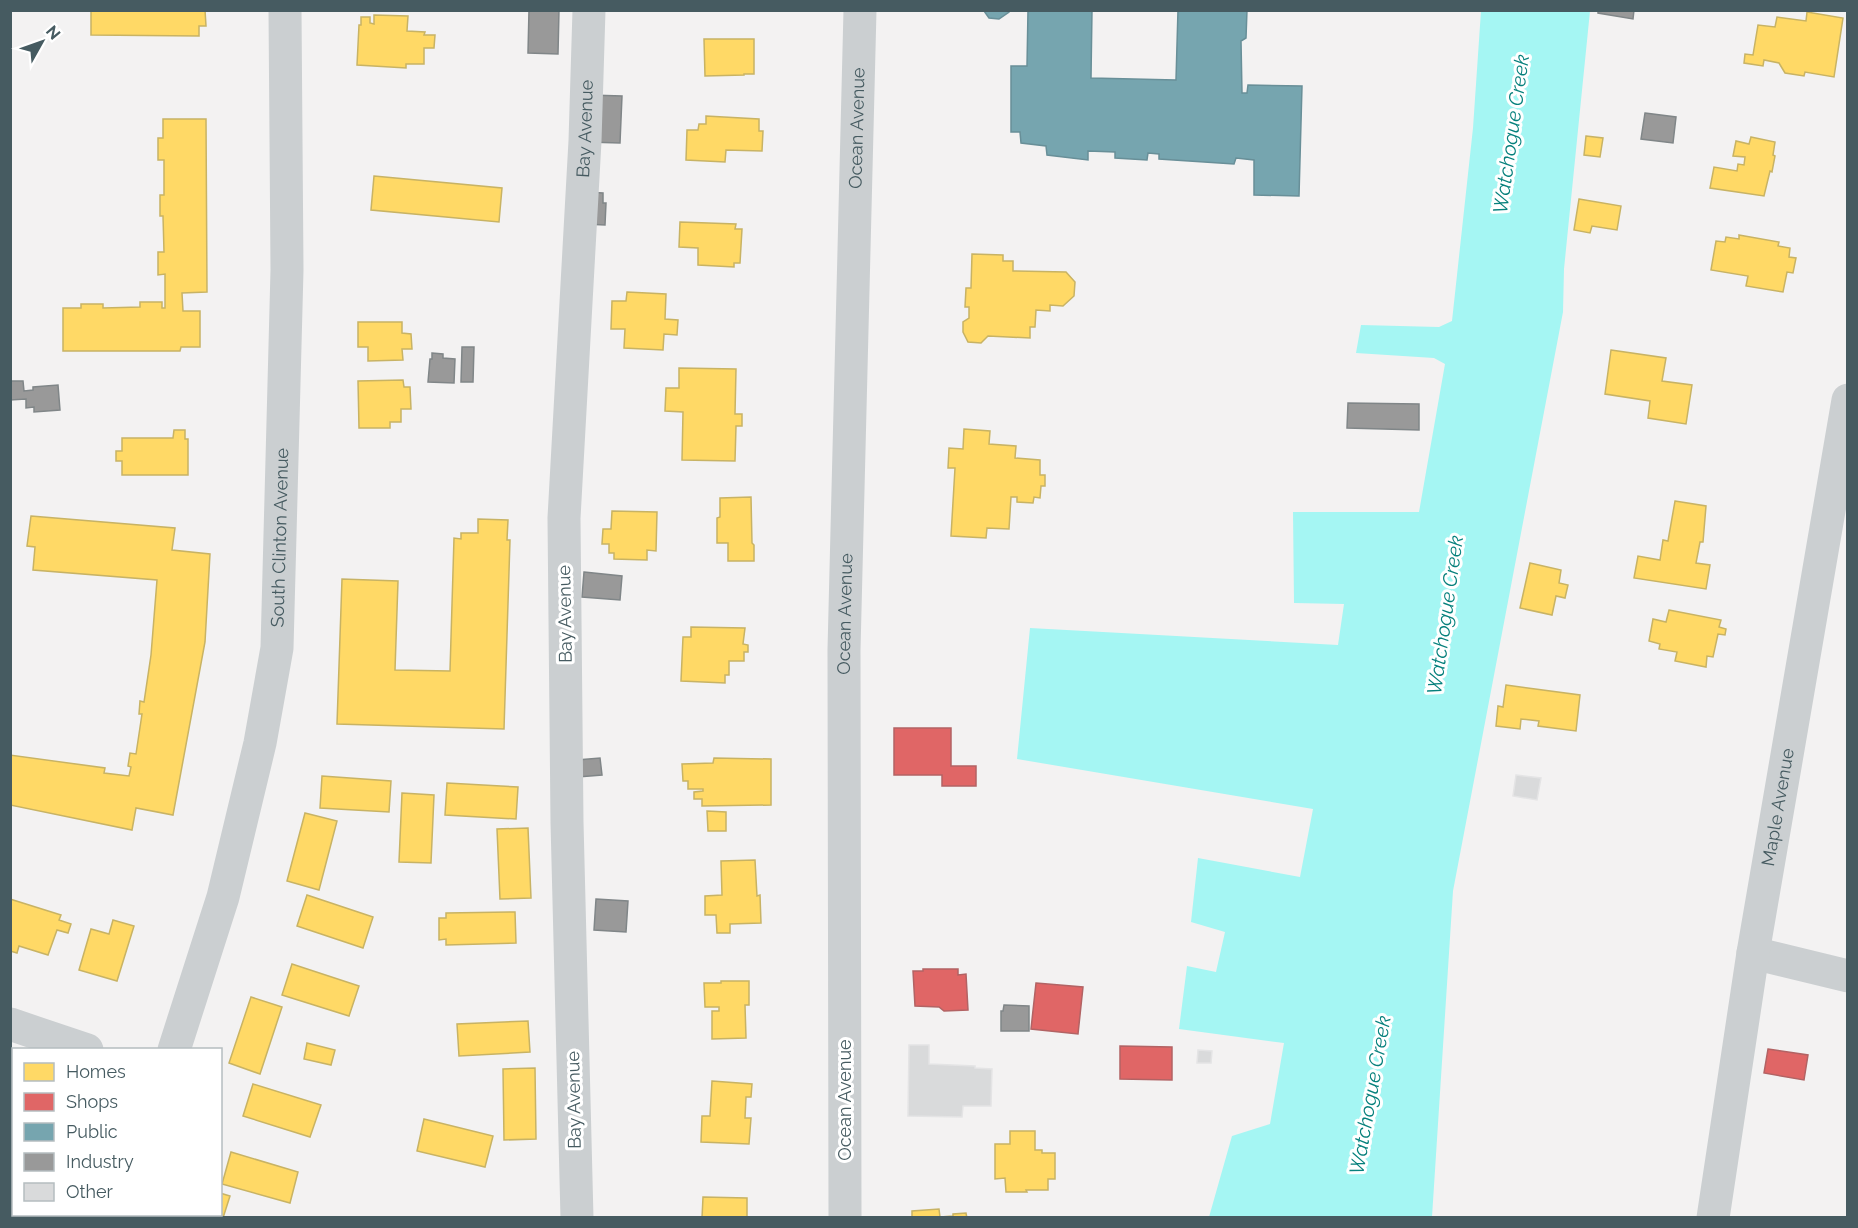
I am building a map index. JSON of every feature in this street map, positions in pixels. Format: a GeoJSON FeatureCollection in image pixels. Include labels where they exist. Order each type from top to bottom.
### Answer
{"type":"FeatureCollection","features":[{"type":"Feature","properties":{"kind":"street","name":"South Clinton Avenue"},"geometry":{"type":"LineString","coordinates":[[175,1048],[223,897],[260,743],[277,648],[287,270],[285,10]]}},
{"type":"Feature","properties":{"kind":"street","name":"Bay Avenue"},"geometry":{"type":"LineString","coordinates":[[577,1218],[567,822],[564,518],[585,141],[589,10]]}},
{"type":"Feature","properties":{"kind":"street","name":"Ocean Avenue"},"geometry":{"type":"LineString","coordinates":[[845,1218],[844,650],[860,10]]}},
{"type":"Feature","properties":{"kind":"street","name":"Maple Avenue"},"geometry":{"type":"LineString","coordinates":[[1713,1218],[1753,953],[1848,400]]}},
{"type":"Feature","properties":{"kind":"street"},"geometry":{"type":"LineString","coordinates":[[1753,953],[1848,976]]}},
{"type":"Feature","properties":{"kind":"street"},"geometry":{"type":"LineString","coordinates":[[10,1024],[81,1048]]}},
{"type":"Feature","properties":{"kind":"water","name":"Watchogue Creek"},"geometry":{"type":"Polygon","coordinates":[[[1481,11],[1590,11],[1564,269],[1563,312],[1453,891],[1432,1217],[1209,1217],[1232,1136],[1270,1124],[1284,1043],[1179,1029],[1187,966],[1216,972],[1225,932],[1191,922],[1198,858],[1300,877],[1313,809],[1017,759],[1030,628],[1338,645],[1344,604],[1294,603],[1293,512],[1419,512],[1445,364],[1434,358],[1356,353],[1361,325],[1439,327],[1452,321],[1473,128],[1481,11]]]}},
{"type":"Feature","properties":{"kind":"building: Homes"},"geometry":{"type":"Polygon","coordinates":[[[91,10],[205,10],[206,26],[199,26],[199,36],[91,35],[91,10]]]}},
{"type":"Feature","properties":{"kind":"building: Homes"},"geometry":{"type":"Polygon","coordinates":[[[1807,12],[1843,18],[1834,77],[1805,72],[1804,76],[1785,73],[1779,63],[1764,60],[1763,66],[1744,63],[1745,54],[1753,55],[1758,25],[1775,27],[1777,17],[1806,21],[1807,12]]]}},
{"type":"Feature","properties":{"kind":"building: Homes"},"geometry":{"type":"Polygon","coordinates":[[[374,15],[408,16],[407,31],[435,35],[434,48],[424,48],[424,64],[406,64],[406,68],[357,65],[361,17],[370,17],[370,23],[374,24],[374,15]]]}},
{"type":"Feature","properties":{"kind":"building: Homes"},"geometry":{"type":"Polygon","coordinates":[[[704,39],[754,39],[754,74],[705,76],[704,39]]]}},
{"type":"Feature","properties":{"kind":"building: Homes"},"geometry":{"type":"Polygon","coordinates":[[[706,116],[759,119],[759,131],[763,131],[762,151],[726,150],[725,162],[686,160],[687,130],[698,130],[699,124],[706,124],[706,116]]]}},
{"type":"Feature","properties":{"kind":"building: Homes"},"geometry":{"type":"Polygon","coordinates":[[[163,119],[206,119],[207,292],[182,293],[183,311],[200,311],[200,347],[181,347],[180,351],[63,351],[63,308],[81,308],[81,304],[103,304],[103,308],[140,307],[140,302],[162,302],[162,308],[165,308],[165,274],[158,275],[158,252],[164,252],[160,195],[164,195],[164,160],[158,160],[158,138],[163,138],[163,119]]]}},
{"type":"Feature","properties":{"kind":"building: Homes"},"geometry":{"type":"Polygon","coordinates":[[[1586,136],[1603,138],[1600,157],[1584,155],[1586,136]]]}},
{"type":"Feature","properties":{"kind":"building: Homes"},"geometry":{"type":"Polygon","coordinates":[[[1751,137],[1775,142],[1772,172],[1770,171],[1764,196],[1710,188],[1714,167],[1737,171],[1738,164],[1744,165],[1745,157],[1733,156],[1736,141],[1749,144],[1751,137]]]}},
{"type":"Feature","properties":{"kind":"building: Homes"},"geometry":{"type":"Polygon","coordinates":[[[374,176],[502,188],[499,222],[371,210],[374,176]]]}},
{"type":"Feature","properties":{"kind":"building: Homes"},"geometry":{"type":"Polygon","coordinates":[[[1579,199],[1621,206],[1617,230],[1592,226],[1590,233],[1574,230],[1579,199]]]}},
{"type":"Feature","properties":{"kind":"building: Homes"},"geometry":{"type":"Polygon","coordinates":[[[680,222],[736,224],[735,229],[742,229],[740,263],[734,263],[734,267],[698,265],[698,248],[679,247],[680,222]]]}},
{"type":"Feature","properties":{"kind":"building: Homes"},"geometry":{"type":"Polygon","coordinates":[[[1739,235],[1779,242],[1778,246],[1790,248],[1789,257],[1796,258],[1793,273],[1787,272],[1783,292],[1746,286],[1748,276],[1711,270],[1716,241],[1725,242],[1726,237],[1739,239],[1739,235]]]}},
{"type":"Feature","properties":{"kind":"building: Homes"},"geometry":{"type":"Polygon","coordinates":[[[972,254],[1003,255],[1003,261],[1013,261],[1013,271],[1066,272],[1075,282],[1074,296],[1063,306],[1050,305],[1050,311],[1036,310],[1035,327],[1030,327],[1030,338],[988,336],[981,343],[968,342],[963,332],[963,322],[969,318],[969,307],[965,307],[966,288],[971,288],[972,254]]]}},
{"type":"Feature","properties":{"kind":"building: Homes"},"geometry":{"type":"Polygon","coordinates":[[[627,292],[666,294],[665,319],[678,320],[677,335],[664,334],[663,350],[624,348],[625,329],[611,329],[612,301],[626,301],[627,292]]]}},
{"type":"Feature","properties":{"kind":"building: Homes"},"geometry":{"type":"Polygon","coordinates":[[[358,322],[402,322],[402,333],[411,334],[412,349],[402,349],[403,360],[368,361],[368,347],[358,347],[358,322]]]}},
{"type":"Feature","properties":{"kind":"building: Homes"},"geometry":{"type":"Polygon","coordinates":[[[1611,350],[1666,358],[1662,381],[1692,385],[1686,424],[1648,418],[1650,401],[1605,394],[1611,350]]]}},
{"type":"Feature","properties":{"kind":"building: Homes"},"geometry":{"type":"Polygon","coordinates":[[[679,368],[736,369],[735,414],[742,414],[742,426],[736,426],[735,461],[682,460],[683,412],[665,411],[666,388],[679,388],[679,368]]]}},
{"type":"Feature","properties":{"kind":"building: Homes"},"geometry":{"type":"Polygon","coordinates":[[[403,380],[404,387],[410,387],[411,409],[401,409],[401,422],[390,422],[390,428],[359,428],[358,381],[403,380]]]}},
{"type":"Feature","properties":{"kind":"building: Homes"},"geometry":{"type":"Polygon","coordinates":[[[964,429],[990,431],[989,444],[1016,446],[1015,458],[1040,460],[1040,475],[1045,475],[1045,486],[1041,486],[1040,498],[1034,497],[1033,503],[1017,502],[1017,497],[1011,497],[1009,529],[987,528],[986,538],[951,536],[955,468],[948,468],[949,448],[963,449],[964,429]]]}},
{"type":"Feature","properties":{"kind":"building: Homes"},"geometry":{"type":"Polygon","coordinates":[[[174,430],[185,430],[185,439],[188,439],[188,475],[122,475],[122,461],[116,461],[116,451],[122,451],[122,438],[173,438],[174,430]]]}},
{"type":"Feature","properties":{"kind":"building: Homes"},"geometry":{"type":"Polygon","coordinates":[[[751,497],[754,561],[728,561],[728,543],[717,543],[720,498],[751,497]]]}},
{"type":"Feature","properties":{"kind":"building: Homes"},"geometry":{"type":"Polygon","coordinates":[[[1675,501],[1706,506],[1703,542],[1700,542],[1696,563],[1710,565],[1706,589],[1634,578],[1638,556],[1660,560],[1663,540],[1668,541],[1675,501]]]}},
{"type":"Feature","properties":{"kind":"building: Homes"},"geometry":{"type":"Polygon","coordinates":[[[612,511],[657,512],[656,551],[647,550],[647,560],[614,559],[614,553],[609,553],[609,544],[602,544],[603,529],[611,529],[612,511]]]}},
{"type":"Feature","properties":{"kind":"building: Homes"},"geometry":{"type":"Polygon","coordinates":[[[31,516],[175,528],[172,550],[210,554],[205,642],[173,815],[136,808],[132,830],[10,805],[10,755],[105,768],[104,773],[129,776],[130,753],[136,754],[142,714],[139,714],[140,701],[144,702],[151,655],[157,580],[33,570],[35,547],[27,546],[31,516]]]}},
{"type":"Feature","properties":{"kind":"building: Homes"},"geometry":{"type":"Polygon","coordinates":[[[478,519],[508,520],[507,540],[510,540],[504,729],[337,724],[342,579],[398,581],[395,670],[450,671],[454,538],[461,539],[461,533],[478,533],[478,519]]]}},
{"type":"Feature","properties":{"kind":"building: Homes"},"geometry":{"type":"Polygon","coordinates":[[[1530,563],[1561,570],[1559,583],[1568,585],[1565,598],[1556,596],[1552,615],[1520,608],[1530,563]]]}},
{"type":"Feature","properties":{"kind":"building: Homes"},"geometry":{"type":"Polygon","coordinates":[[[1669,610],[1721,620],[1719,627],[1726,629],[1725,635],[1718,634],[1713,657],[1707,656],[1706,667],[1675,661],[1677,652],[1659,649],[1660,644],[1649,641],[1653,619],[1666,622],[1669,610]]]}},
{"type":"Feature","properties":{"kind":"building: Homes"},"geometry":{"type":"Polygon","coordinates":[[[691,627],[745,628],[743,644],[748,645],[748,652],[744,652],[744,661],[729,661],[729,675],[725,675],[725,683],[681,681],[683,637],[691,637],[691,627]]]}},
{"type":"Feature","properties":{"kind":"building: Homes"},"geometry":{"type":"Polygon","coordinates":[[[1506,685],[1580,695],[1576,731],[1538,726],[1539,721],[1521,719],[1520,729],[1496,726],[1498,706],[1503,707],[1506,685]]]}},
{"type":"Feature","properties":{"kind":"building: Homes"},"geometry":{"type":"Polygon","coordinates":[[[714,758],[771,759],[771,805],[702,806],[702,799],[694,799],[694,792],[703,791],[703,789],[688,789],[688,781],[683,781],[682,764],[713,763],[714,758]]]}},
{"type":"Feature","properties":{"kind":"building: Homes"},"geometry":{"type":"Polygon","coordinates":[[[322,776],[391,781],[389,812],[320,808],[322,776]]]}},
{"type":"Feature","properties":{"kind":"building: Homes"},"geometry":{"type":"Polygon","coordinates":[[[447,783],[518,787],[516,819],[445,815],[447,783]]]}},
{"type":"Feature","properties":{"kind":"building: Homes"},"geometry":{"type":"Polygon","coordinates":[[[402,793],[434,795],[431,863],[399,862],[402,793]]]}},
{"type":"Feature","properties":{"kind":"building: Homes"},"geometry":{"type":"Polygon","coordinates":[[[707,811],[726,812],[726,831],[708,831],[707,811]]]}},
{"type":"Feature","properties":{"kind":"building: Homes"},"geometry":{"type":"Polygon","coordinates":[[[305,813],[337,821],[319,890],[287,881],[305,813]]]}},
{"type":"Feature","properties":{"kind":"building: Homes"},"geometry":{"type":"Polygon","coordinates":[[[528,828],[531,898],[500,899],[497,829],[528,828]]]}},
{"type":"Feature","properties":{"kind":"building: Homes"},"geometry":{"type":"Polygon","coordinates":[[[755,860],[761,923],[730,924],[730,933],[717,933],[716,915],[705,915],[705,896],[722,895],[721,861],[755,860]]]}},
{"type":"Feature","properties":{"kind":"building: Homes"},"geometry":{"type":"Polygon","coordinates":[[[307,895],[373,917],[363,948],[297,926],[307,895]]]}},
{"type":"Feature","properties":{"kind":"building: Homes"},"geometry":{"type":"Polygon","coordinates":[[[10,899],[61,915],[59,920],[71,924],[68,933],[57,930],[48,955],[19,946],[17,953],[10,951],[10,899]]]}},
{"type":"Feature","properties":{"kind":"building: Homes"},"geometry":{"type":"Polygon","coordinates":[[[515,912],[516,943],[446,945],[446,939],[439,940],[439,918],[446,918],[446,913],[515,912]]]}},
{"type":"Feature","properties":{"kind":"building: Homes"},"geometry":{"type":"Polygon","coordinates":[[[113,920],[134,926],[117,981],[79,970],[91,929],[109,934],[113,920]]]}},
{"type":"Feature","properties":{"kind":"building: Homes"},"geometry":{"type":"Polygon","coordinates":[[[292,964],[359,986],[349,1016],[282,995],[292,964]]]}},
{"type":"Feature","properties":{"kind":"building: Homes"},"geometry":{"type":"Polygon","coordinates":[[[721,981],[749,981],[749,1005],[745,1005],[746,1038],[712,1039],[712,1011],[719,1011],[719,1007],[705,1007],[704,983],[721,983],[721,981]]]}},
{"type":"Feature","properties":{"kind":"building: Homes"},"geometry":{"type":"Polygon","coordinates":[[[251,997],[282,1007],[260,1074],[229,1063],[251,997]]]}},
{"type":"Feature","properties":{"kind":"building: Homes"},"geometry":{"type":"Polygon","coordinates":[[[528,1021],[530,1052],[459,1056],[457,1024],[528,1021]]]}},
{"type":"Feature","properties":{"kind":"building: Homes"},"geometry":{"type":"Polygon","coordinates":[[[307,1043],[335,1050],[331,1065],[304,1059],[307,1043]]]}},
{"type":"Feature","properties":{"kind":"building: Homes"},"geometry":{"type":"Polygon","coordinates":[[[535,1068],[536,1139],[504,1140],[503,1069],[535,1068]]]}},
{"type":"Feature","properties":{"kind":"building: Homes"},"geometry":{"type":"Polygon","coordinates":[[[712,1081],[752,1084],[751,1097],[746,1097],[745,1118],[751,1118],[749,1144],[701,1142],[702,1116],[710,1116],[712,1081]]]}},
{"type":"Feature","properties":{"kind":"building: Homes"},"geometry":{"type":"Polygon","coordinates":[[[253,1084],[321,1105],[310,1137],[243,1116],[253,1084]]]}},
{"type":"Feature","properties":{"kind":"building: Homes"},"geometry":{"type":"Polygon","coordinates":[[[424,1119],[493,1136],[485,1167],[417,1151],[424,1119]]]}},
{"type":"Feature","properties":{"kind":"building: Homes"},"geometry":{"type":"Polygon","coordinates":[[[1010,1131],[1035,1131],[1035,1150],[1042,1150],[1042,1153],[1055,1153],[1055,1179],[1048,1179],[1048,1190],[1006,1192],[1005,1178],[995,1179],[995,1144],[1010,1144],[1010,1131]]]}},
{"type":"Feature","properties":{"kind":"building: Homes"},"geometry":{"type":"Polygon","coordinates":[[[10,1141],[12,1142],[12,1178],[10,1177],[10,1141]]]}},
{"type":"Feature","properties":{"kind":"building: Homes"},"geometry":{"type":"Polygon","coordinates":[[[231,1152],[298,1172],[290,1203],[222,1184],[231,1152]]]}},
{"type":"Feature","properties":{"kind":"building: Homes"},"geometry":{"type":"Polygon","coordinates":[[[222,1194],[230,1196],[223,1218],[190,1218],[190,1216],[222,1216],[222,1194]]]}},
{"type":"Feature","properties":{"kind":"building: Homes"},"geometry":{"type":"Polygon","coordinates":[[[703,1197],[747,1198],[747,1218],[702,1218],[703,1197]]]}},
{"type":"Feature","properties":{"kind":"building: Homes"},"geometry":{"type":"Polygon","coordinates":[[[12,1199],[12,1216],[58,1216],[57,1218],[10,1218],[12,1199]]]}},
{"type":"Feature","properties":{"kind":"building: Homes"},"geometry":{"type":"Polygon","coordinates":[[[939,1209],[940,1217],[966,1213],[967,1218],[912,1218],[912,1211],[939,1209]]]}},
{"type":"Feature","properties":{"kind":"building: Shops"},"geometry":{"type":"Polygon","coordinates":[[[894,728],[951,728],[951,766],[976,766],[976,786],[942,786],[942,775],[894,775],[894,728]]]}},
{"type":"Feature","properties":{"kind":"building: Shops"},"geometry":{"type":"Polygon","coordinates":[[[923,969],[958,969],[958,975],[966,974],[968,1010],[944,1011],[939,1007],[915,1006],[913,971],[923,971],[923,969]]]}},
{"type":"Feature","properties":{"kind":"building: Shops"},"geometry":{"type":"Polygon","coordinates":[[[1036,983],[1083,987],[1078,1034],[1031,1029],[1036,983]]]}},
{"type":"Feature","properties":{"kind":"building: Shops"},"geometry":{"type":"Polygon","coordinates":[[[1120,1046],[1172,1047],[1172,1080],[1120,1079],[1120,1046]]]}},
{"type":"Feature","properties":{"kind":"building: Shops"},"geometry":{"type":"Polygon","coordinates":[[[1768,1049],[1808,1055],[1804,1080],[1764,1073],[1768,1049]]]}},
{"type":"Feature","properties":{"kind":"building: Public"},"geometry":{"type":"Polygon","coordinates":[[[1009,10],[999,19],[989,18],[984,11],[1009,10]]]}},
{"type":"Feature","properties":{"kind":"building: Public"},"geometry":{"type":"Polygon","coordinates":[[[1028,10],[1092,10],[1091,78],[1176,80],[1178,10],[1247,10],[1246,38],[1241,41],[1242,93],[1247,93],[1248,85],[1302,86],[1299,196],[1254,195],[1254,160],[1236,158],[1234,164],[1159,159],[1159,154],[1148,153],[1147,160],[1115,158],[1115,152],[1088,151],[1088,160],[1047,155],[1046,146],[1021,143],[1020,132],[1011,132],[1011,66],[1027,66],[1028,10]]]}},
{"type":"Feature","properties":{"kind":"building: Industry"},"geometry":{"type":"Polygon","coordinates":[[[529,10],[559,10],[558,54],[528,53],[529,10]]]}},
{"type":"Feature","properties":{"kind":"building: Industry"},"geometry":{"type":"Polygon","coordinates":[[[1598,10],[1634,10],[1633,19],[1598,13],[1598,10]]]}},
{"type":"Feature","properties":{"kind":"building: Industry"},"geometry":{"type":"Polygon","coordinates":[[[589,95],[622,96],[620,143],[587,142],[589,95]]]}},
{"type":"Feature","properties":{"kind":"building: Industry"},"geometry":{"type":"Polygon","coordinates":[[[1645,113],[1676,117],[1673,143],[1641,139],[1645,113]]]}},
{"type":"Feature","properties":{"kind":"building: Industry"},"geometry":{"type":"Polygon","coordinates":[[[585,192],[603,193],[603,203],[606,203],[605,225],[584,224],[585,192]]]}},
{"type":"Feature","properties":{"kind":"building: Industry"},"geometry":{"type":"Polygon","coordinates":[[[462,347],[474,347],[473,382],[461,382],[462,347]]]}},
{"type":"Feature","properties":{"kind":"building: Industry"},"geometry":{"type":"Polygon","coordinates":[[[432,353],[443,354],[443,358],[455,359],[454,383],[428,382],[432,353]]]}},
{"type":"Feature","properties":{"kind":"building: Industry"},"geometry":{"type":"Polygon","coordinates":[[[10,381],[23,381],[24,391],[33,390],[33,387],[58,385],[60,410],[34,412],[34,407],[26,408],[26,399],[10,400],[10,381]]]}},
{"type":"Feature","properties":{"kind":"building: Industry"},"geometry":{"type":"Polygon","coordinates":[[[1348,403],[1419,404],[1419,430],[1347,428],[1348,403]]]}},
{"type":"Feature","properties":{"kind":"building: Industry"},"geometry":{"type":"Polygon","coordinates":[[[584,572],[622,576],[620,600],[582,597],[584,572]]]}},
{"type":"Feature","properties":{"kind":"building: Industry"},"geometry":{"type":"Polygon","coordinates":[[[600,758],[602,775],[578,777],[577,760],[600,758]]]}},
{"type":"Feature","properties":{"kind":"building: Industry"},"geometry":{"type":"Polygon","coordinates":[[[596,899],[628,901],[626,932],[594,930],[596,899]]]}},
{"type":"Feature","properties":{"kind":"building: Industry"},"geometry":{"type":"Polygon","coordinates":[[[1004,1005],[1029,1006],[1029,1031],[1001,1031],[1001,1011],[1004,1005]]]}},
{"type":"Feature","properties":{"kind":"building: Other"},"geometry":{"type":"Polygon","coordinates":[[[1516,775],[1541,778],[1537,800],[1513,796],[1516,775]]]}},
{"type":"Feature","properties":{"kind":"building: Other"},"geometry":{"type":"Polygon","coordinates":[[[909,1045],[929,1045],[929,1064],[992,1069],[991,1106],[963,1106],[962,1117],[908,1116],[909,1045]]]}},
{"type":"Feature","properties":{"kind":"building: Other"},"geometry":{"type":"Polygon","coordinates":[[[1198,1050],[1212,1051],[1211,1063],[1197,1063],[1198,1050]]]}}]}
